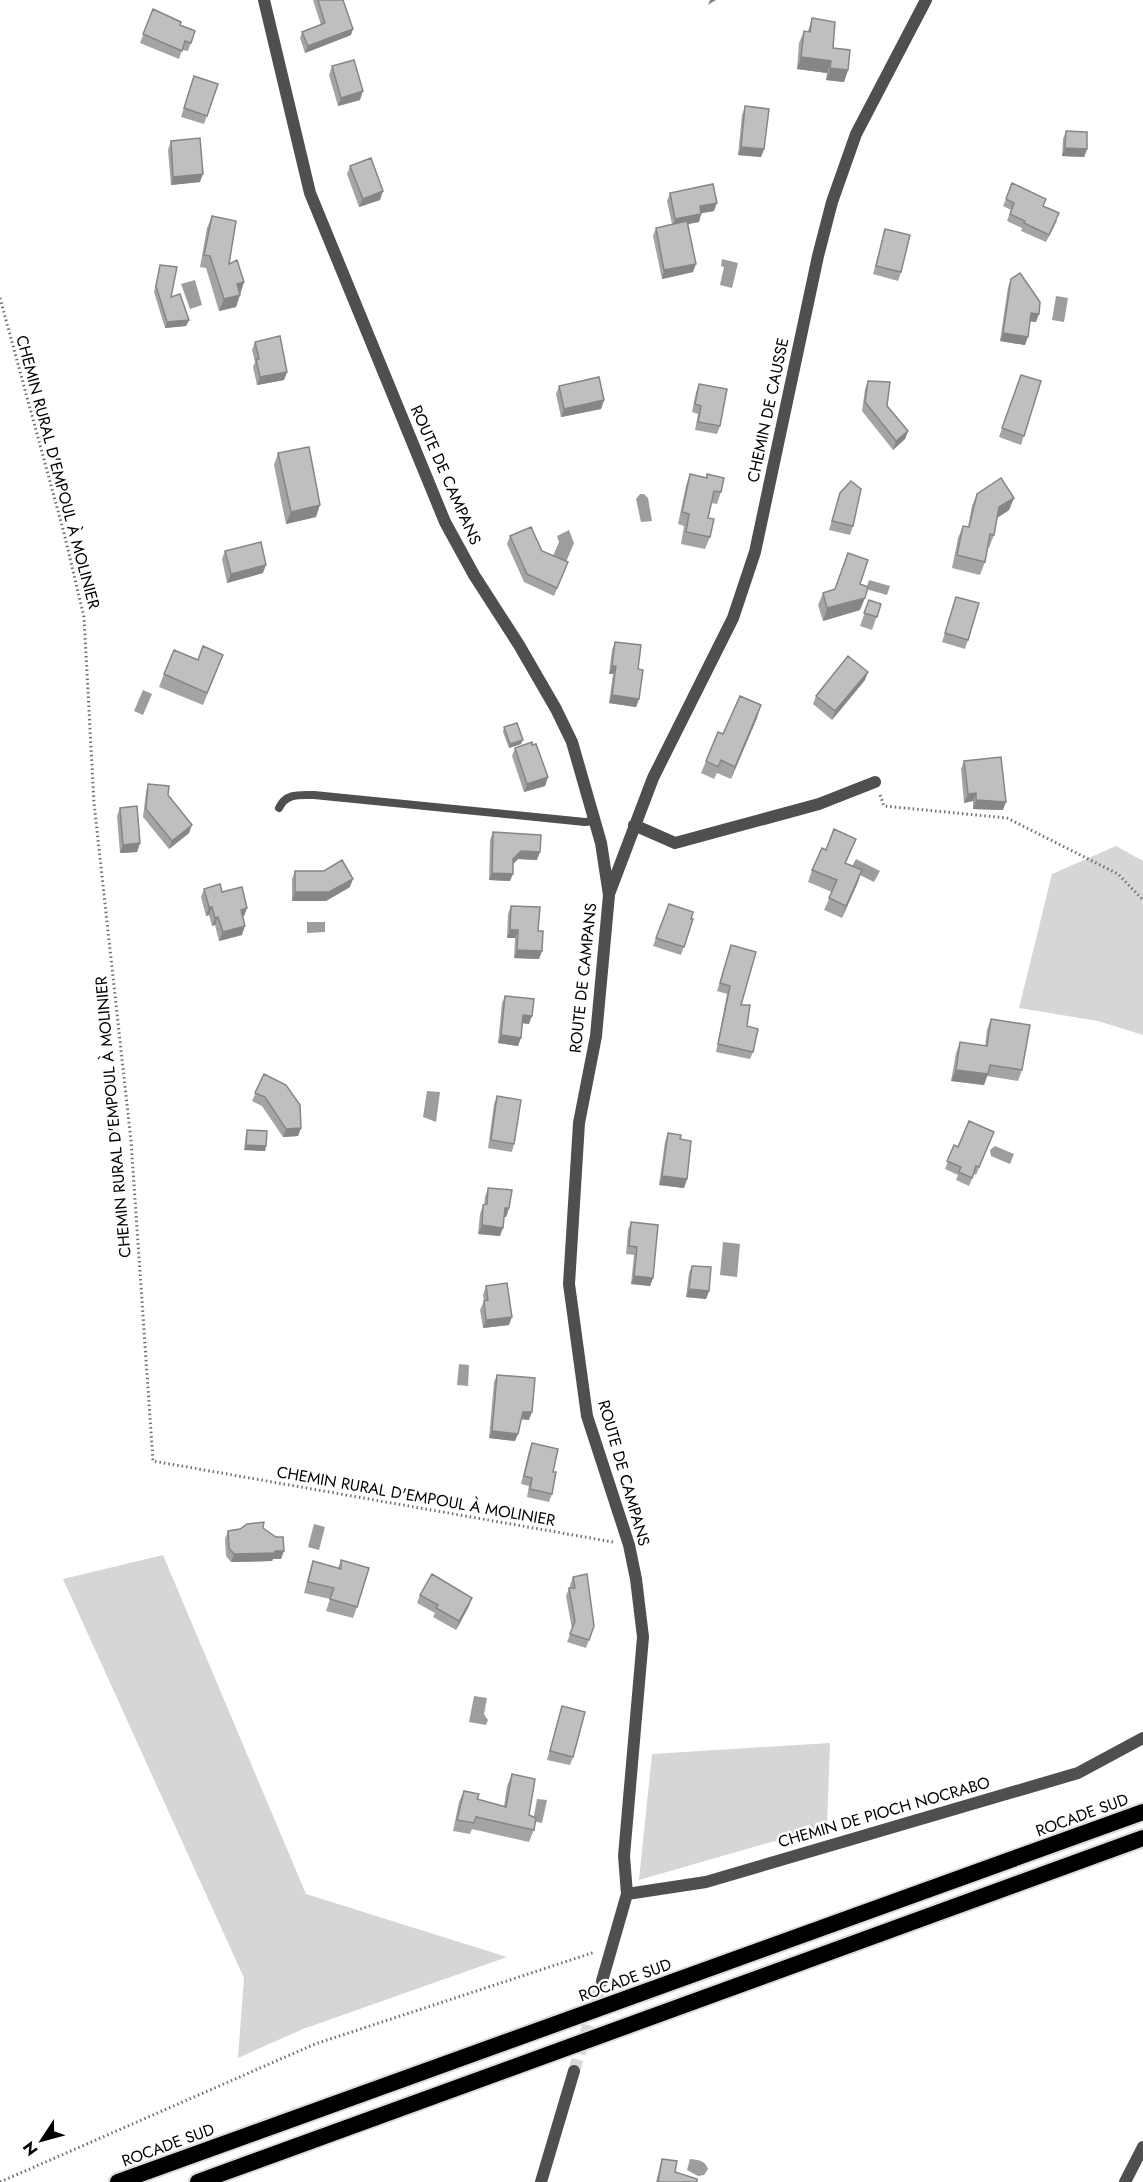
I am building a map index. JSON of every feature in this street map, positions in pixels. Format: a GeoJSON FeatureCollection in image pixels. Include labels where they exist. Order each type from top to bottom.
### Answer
{"type":"FeatureCollection","features":[{"type":"Feature","properties":{"kind":"highway","name":"ROCADE SUD"},"geometry":{"type":"LineString","coordinates":[[118,2182],[1143,1812]]}},
{"type":"Feature","properties":{"kind":"highway"},"geometry":{"type":"LineString","coordinates":[[198,2182],[1143,1838]]}},
{"type":"Feature","properties":{"kind":"street","name":"ROUTE DE CAMPANS"},"geometry":{"type":"LineString","coordinates":[[264,0],[310,193],[445,522],[474,575],[519,645],[556,709],[572,742],[595,821],[609,895],[596,1036],[579,1123],[569,1284],[587,1416],[629,1545],[636,1579],[643,1637],[624,1856],[627,1894],[602,1981]]}},
{"type":"Feature","properties":{"kind":"street","name":"CHEMIN DE CAUSSE"},"geometry":{"type":"LineString","coordinates":[[609,895],[652,778],[733,618],[755,552],[818,256],[832,202],[856,134],[926,0]]}},
{"type":"Feature","properties":{"kind":"street"},"geometry":{"type":"LineString","coordinates":[[634,825],[675,843],[819,804],[875,782]]}},
{"type":"Feature","properties":{"kind":"street","name":"CHEMIN DE PIOCH NOCRABO"},"geometry":{"type":"LineString","coordinates":[[627,1894],[706,1882],[1078,1773],[1143,1738]]}},
{"type":"Feature","properties":{"kind":"street"},"geometry":{"type":"LineString","coordinates":[[541,2182],[574,2072]]}},
{"type":"Feature","properties":{"kind":"street"},"geometry":{"type":"LineString","coordinates":[[1125,2182],[1139,2163],[1143,2146]]}},
{"type":"Feature","properties":{"kind":"lane"},"geometry":{"type":"LineString","coordinates":[[279,808],[283,800],[292,795],[314,795],[585,822],[595,821]]}},
{"type":"Feature","properties":{"kind":"path","name":"CHEMIN RURAL D'EMPOUL À MOLINIER"},"geometry":{"type":"LineString","coordinates":[[0,298],[64,533],[84,617],[94,803],[131,1141],[153,1461],[629,1545]]}},
{"type":"Feature","properties":{"kind":"path"},"geometry":{"type":"LineString","coordinates":[[875,782],[884,806],[1007,818],[1118,874],[1143,900]]}},
{"type":"Feature","properties":{"kind":"path"},"geometry":{"type":"LineString","coordinates":[[0,2182],[315,2044],[611,1947]]}},
{"type":"Feature","properties":{"kind":"shaded area"},"geometry":{"type":"Polygon","coordinates":[[[722,259],[738,263],[732,288],[720,285],[724,267],[721,266],[722,259]]]}},
{"type":"Feature","properties":{"kind":"shaded area"},"geometry":{"type":"Polygon","coordinates":[[[195,280],[202,305],[190,309],[181,284],[195,280]]]}},
{"type":"Feature","properties":{"kind":"shaded area"},"geometry":{"type":"Polygon","coordinates":[[[1056,296],[1068,298],[1064,322],[1052,320],[1056,296]]]}},
{"type":"Feature","properties":{"kind":"shaded area"},"geometry":{"type":"Polygon","coordinates":[[[640,494],[648,498],[652,521],[641,522],[636,499],[640,494]]]}},
{"type":"Feature","properties":{"kind":"shaded area"},"geometry":{"type":"Polygon","coordinates":[[[569,530],[574,543],[566,562],[553,556],[559,542],[557,536],[569,530]]]}},
{"type":"Feature","properties":{"kind":"shaded area"},"geometry":{"type":"Polygon","coordinates":[[[869,580],[890,586],[887,595],[866,589],[869,580]]]}},
{"type":"Feature","properties":{"kind":"shaded area"},"geometry":{"type":"Polygon","coordinates":[[[143,690],[152,694],[143,715],[134,711],[143,690]]]}},
{"type":"Feature","properties":{"kind":"shaded area"},"geometry":{"type":"Polygon","coordinates":[[[1116,846],[1143,861],[1143,1035],[1098,1021],[1019,1008],[1052,874],[1116,846]]]}},
{"type":"Feature","properties":{"kind":"shaded area"},"geometry":{"type":"Polygon","coordinates":[[[856,859],[880,871],[874,882],[850,870],[856,859]]]}},
{"type":"Feature","properties":{"kind":"shaded area"},"geometry":{"type":"Polygon","coordinates":[[[307,922],[325,922],[325,932],[307,933],[307,922]]]}},
{"type":"Feature","properties":{"kind":"shaded area"},"geometry":{"type":"Polygon","coordinates":[[[427,1091],[440,1092],[436,1122],[423,1117],[427,1091]]]}},
{"type":"Feature","properties":{"kind":"shaded area"},"geometry":{"type":"Polygon","coordinates":[[[995,1146],[1014,1154],[1010,1164],[991,1156],[990,1150],[995,1146]]]}},
{"type":"Feature","properties":{"kind":"shaded area"},"geometry":{"type":"Polygon","coordinates":[[[723,1242],[740,1244],[737,1277],[720,1275],[723,1242]]]}},
{"type":"Feature","properties":{"kind":"shaded area"},"geometry":{"type":"Polygon","coordinates":[[[459,1364],[469,1365],[468,1386],[457,1385],[459,1364]]]}},
{"type":"Feature","properties":{"kind":"shaded area"},"geometry":{"type":"Polygon","coordinates":[[[314,1524],[325,1527],[319,1550],[308,1547],[314,1524]]]}},
{"type":"Feature","properties":{"kind":"shaded area"},"geometry":{"type":"Polygon","coordinates":[[[163,1555],[306,1894],[507,1957],[303,2029],[238,2058],[244,1978],[63,1579],[163,1555]]]}},
{"type":"Feature","properties":{"kind":"shaded area"},"geometry":{"type":"Polygon","coordinates":[[[474,1696],[487,1698],[484,1714],[488,1720],[486,1725],[469,1722],[474,1696]]]}},
{"type":"Feature","properties":{"kind":"shaded area"},"geometry":{"type":"Polygon","coordinates":[[[830,1743],[827,1826],[639,1880],[652,1754],[830,1743]]]}},
{"type":"Feature","properties":{"kind":"shaded area"},"geometry":{"type":"Polygon","coordinates":[[[537,1799],[547,1800],[542,1823],[533,1821],[537,1799]]]}},
{"type":"Feature","properties":{"kind":"shaded area"},"geometry":{"type":"Polygon","coordinates":[[[690,2159],[705,2164],[708,2169],[704,2175],[698,2176],[687,2170],[690,2159]]]}},
{"type":"Feature","properties":{"kind":"building"},"geometry":{"type":"Polygon","coordinates":[[[318,0],[343,0],[353,29],[308,46],[302,32],[325,23],[318,0]]]}},
{"type":"Feature","properties":{"kind":"building"},"geometry":{"type":"Polygon","coordinates":[[[153,9],[195,31],[191,43],[185,41],[182,51],[143,34],[153,9]]]}},
{"type":"Feature","properties":{"kind":"building"},"geometry":{"type":"Polygon","coordinates":[[[812,18],[835,22],[833,48],[850,50],[848,70],[830,68],[831,61],[801,57],[804,31],[810,32],[812,18]]]}},
{"type":"Feature","properties":{"kind":"building"},"geometry":{"type":"Polygon","coordinates":[[[354,60],[363,91],[341,98],[332,66],[354,60]]]}},
{"type":"Feature","properties":{"kind":"building"},"geometry":{"type":"Polygon","coordinates":[[[194,76],[218,84],[207,116],[184,108],[194,76]]]}},
{"type":"Feature","properties":{"kind":"building"},"geometry":{"type":"Polygon","coordinates":[[[745,106],[769,109],[764,149],[741,147],[745,106]]]}},
{"type":"Feature","properties":{"kind":"building"},"geometry":{"type":"Polygon","coordinates":[[[1066,131],[1087,132],[1087,149],[1065,148],[1066,131]]]}},
{"type":"Feature","properties":{"kind":"building"},"geometry":{"type":"Polygon","coordinates":[[[200,138],[203,174],[173,177],[171,141],[200,138]]]}},
{"type":"Feature","properties":{"kind":"building"},"geometry":{"type":"Polygon","coordinates":[[[371,158],[383,191],[363,199],[350,166],[371,158]]]}},
{"type":"Feature","properties":{"kind":"building"},"geometry":{"type":"Polygon","coordinates":[[[1012,183],[1046,199],[1043,206],[1059,213],[1049,235],[1010,214],[1014,203],[1006,199],[1012,183]]]}},
{"type":"Feature","properties":{"kind":"building"},"geometry":{"type":"Polygon","coordinates":[[[713,184],[717,203],[700,206],[701,214],[675,219],[670,193],[713,184]]]}},
{"type":"Feature","properties":{"kind":"building"},"geometry":{"type":"Polygon","coordinates":[[[212,216],[236,221],[229,264],[237,260],[244,282],[237,284],[240,295],[224,299],[210,256],[204,255],[212,216]]]}},
{"type":"Feature","properties":{"kind":"building"},"geometry":{"type":"Polygon","coordinates":[[[687,221],[696,264],[664,270],[656,228],[687,221]]]}},
{"type":"Feature","properties":{"kind":"building"},"geometry":{"type":"Polygon","coordinates":[[[885,229],[910,235],[901,272],[876,266],[885,229]]]}},
{"type":"Feature","properties":{"kind":"building"},"geometry":{"type":"Polygon","coordinates":[[[160,265],[177,267],[171,297],[180,294],[189,320],[167,322],[156,286],[160,265]]]}},
{"type":"Feature","properties":{"kind":"building"},"geometry":{"type":"Polygon","coordinates":[[[1020,273],[1040,302],[1039,314],[1031,313],[1028,337],[1003,333],[1011,279],[1020,273]]]}},
{"type":"Feature","properties":{"kind":"building"},"geometry":{"type":"Polygon","coordinates":[[[280,336],[287,372],[260,377],[255,342],[280,336]]]}},
{"type":"Feature","properties":{"kind":"building"},"geometry":{"type":"Polygon","coordinates":[[[1021,375],[1041,381],[1024,436],[1002,428],[1021,375]]]}},
{"type":"Feature","properties":{"kind":"building"},"geometry":{"type":"Polygon","coordinates":[[[599,377],[604,400],[564,409],[559,386],[599,377]]]}},
{"type":"Feature","properties":{"kind":"building"},"geometry":{"type":"Polygon","coordinates":[[[868,381],[890,382],[887,406],[908,431],[896,441],[865,402],[868,381]]]}},
{"type":"Feature","properties":{"kind":"building"},"geometry":{"type":"Polygon","coordinates":[[[699,384],[727,389],[720,426],[698,422],[701,406],[695,404],[699,384]]]}},
{"type":"Feature","properties":{"kind":"building"},"geometry":{"type":"Polygon","coordinates":[[[309,447],[320,505],[291,512],[278,453],[309,447]]]}},
{"type":"Feature","properties":{"kind":"building"},"geometry":{"type":"Polygon","coordinates":[[[690,474],[707,478],[707,474],[724,478],[721,492],[714,491],[708,518],[714,519],[710,537],[686,532],[689,514],[682,512],[690,474]]]}},
{"type":"Feature","properties":{"kind":"building"},"geometry":{"type":"Polygon","coordinates":[[[1001,478],[1014,498],[999,507],[994,535],[990,534],[985,562],[957,555],[963,526],[969,527],[977,494],[1001,478]]]}},
{"type":"Feature","properties":{"kind":"building"},"geometry":{"type":"Polygon","coordinates":[[[851,481],[861,489],[853,526],[832,521],[840,493],[851,481]]]}},
{"type":"Feature","properties":{"kind":"building"},"geometry":{"type":"Polygon","coordinates":[[[531,527],[542,551],[568,562],[557,588],[527,574],[510,536],[531,527]]]}},
{"type":"Feature","properties":{"kind":"building"},"geometry":{"type":"Polygon","coordinates":[[[261,542],[266,565],[231,574],[225,551],[261,542]]]}},
{"type":"Feature","properties":{"kind":"building"},"geometry":{"type":"Polygon","coordinates":[[[848,553],[868,560],[860,584],[868,587],[865,598],[827,608],[823,593],[835,589],[848,553]]]}},
{"type":"Feature","properties":{"kind":"building"},"geometry":{"type":"Polygon","coordinates":[[[956,597],[979,603],[968,640],[945,633],[956,597]]]}},
{"type":"Feature","properties":{"kind":"building"},"geometry":{"type":"Polygon","coordinates":[[[869,600],[881,604],[877,617],[864,613],[869,600]]]}},
{"type":"Feature","properties":{"kind":"building"},"geometry":{"type":"Polygon","coordinates":[[[615,642],[641,645],[638,669],[643,670],[639,699],[612,695],[616,666],[612,666],[615,642]]]}},
{"type":"Feature","properties":{"kind":"building"},"geometry":{"type":"Polygon","coordinates":[[[203,646],[223,655],[207,693],[164,674],[174,650],[198,660],[203,646]]]}},
{"type":"Feature","properties":{"kind":"building"},"geometry":{"type":"Polygon","coordinates":[[[848,656],[868,672],[835,711],[816,696],[848,656]]]}},
{"type":"Feature","properties":{"kind":"building"},"geometry":{"type":"Polygon","coordinates":[[[740,696],[761,705],[735,767],[721,760],[718,767],[706,761],[718,732],[723,734],[740,696]]]}},
{"type":"Feature","properties":{"kind":"building"},"geometry":{"type":"Polygon","coordinates":[[[517,723],[523,740],[510,744],[504,727],[517,723]]]}},
{"type":"Feature","properties":{"kind":"building"},"geometry":{"type":"Polygon","coordinates":[[[532,742],[532,745],[536,744],[548,777],[527,784],[515,748],[532,742]]]}},
{"type":"Feature","properties":{"kind":"building"},"geometry":{"type":"Polygon","coordinates":[[[1001,757],[1006,802],[976,800],[976,793],[968,794],[964,761],[1001,757]]]}},
{"type":"Feature","properties":{"kind":"building"},"geometry":{"type":"Polygon","coordinates":[[[148,784],[169,786],[168,795],[192,825],[172,841],[146,809],[148,784]]]}},
{"type":"Feature","properties":{"kind":"building"},"geometry":{"type":"Polygon","coordinates":[[[137,806],[140,843],[123,845],[120,808],[137,806]]]}},
{"type":"Feature","properties":{"kind":"building"},"geometry":{"type":"Polygon","coordinates":[[[834,829],[856,839],[845,863],[862,870],[846,906],[829,898],[837,880],[812,870],[822,848],[826,850],[834,829]]]}},
{"type":"Feature","properties":{"kind":"building"},"geometry":{"type":"Polygon","coordinates":[[[493,832],[541,835],[540,852],[521,851],[513,859],[513,874],[492,873],[493,832]]]}},
{"type":"Feature","properties":{"kind":"building"},"geometry":{"type":"Polygon","coordinates":[[[342,860],[353,879],[329,892],[295,892],[295,871],[324,871],[342,860]]]}},
{"type":"Feature","properties":{"kind":"building"},"geometry":{"type":"Polygon","coordinates":[[[220,884],[222,892],[242,887],[247,908],[241,910],[245,926],[223,932],[218,917],[215,918],[212,907],[209,907],[204,889],[220,884]]]}},
{"type":"Feature","properties":{"kind":"building"},"geometry":{"type":"Polygon","coordinates":[[[669,904],[693,912],[684,947],[656,938],[669,904]]]}},
{"type":"Feature","properties":{"kind":"building"},"geometry":{"type":"Polygon","coordinates":[[[511,906],[540,907],[538,931],[543,931],[542,951],[517,950],[518,930],[510,930],[511,906]]]}},
{"type":"Feature","properties":{"kind":"building"},"geometry":{"type":"Polygon","coordinates":[[[731,945],[756,952],[741,1005],[750,1005],[747,1026],[758,1029],[753,1052],[718,1044],[730,986],[720,983],[731,945]]]}},
{"type":"Feature","properties":{"kind":"building"},"geometry":{"type":"Polygon","coordinates":[[[505,996],[534,999],[532,1016],[523,1015],[521,1038],[501,1035],[505,996]]]}},
{"type":"Feature","properties":{"kind":"building"},"geometry":{"type":"Polygon","coordinates":[[[991,1019],[1030,1025],[1022,1070],[990,1065],[988,1074],[956,1070],[960,1042],[987,1046],[991,1019]]]}},
{"type":"Feature","properties":{"kind":"building"},"geometry":{"type":"Polygon","coordinates":[[[264,1074],[286,1085],[300,1105],[301,1128],[286,1129],[265,1097],[255,1093],[264,1074]]]}},
{"type":"Feature","properties":{"kind":"building"},"geometry":{"type":"Polygon","coordinates":[[[497,1096],[521,1100],[514,1144],[491,1140],[497,1096]]]}},
{"type":"Feature","properties":{"kind":"building"},"geometry":{"type":"Polygon","coordinates":[[[969,1121],[994,1132],[972,1178],[959,1172],[961,1167],[947,1161],[954,1145],[958,1147],[969,1121]]]}},
{"type":"Feature","properties":{"kind":"building"},"geometry":{"type":"Polygon","coordinates":[[[247,1130],[267,1131],[266,1146],[246,1145],[247,1130]]]}},
{"type":"Feature","properties":{"kind":"building"},"geometry":{"type":"Polygon","coordinates":[[[668,1133],[681,1135],[680,1139],[691,1141],[687,1179],[662,1176],[668,1133]]]}},
{"type":"Feature","properties":{"kind":"building"},"geometry":{"type":"Polygon","coordinates":[[[488,1188],[512,1190],[509,1208],[505,1208],[503,1228],[482,1225],[483,1205],[487,1204],[488,1188]]]}},
{"type":"Feature","properties":{"kind":"building"},"geometry":{"type":"Polygon","coordinates":[[[631,1222],[658,1225],[653,1278],[634,1276],[637,1247],[629,1246],[631,1222]]]}},
{"type":"Feature","properties":{"kind":"building"},"geometry":{"type":"Polygon","coordinates":[[[692,1266],[711,1267],[709,1291],[689,1289],[692,1266]]]}},
{"type":"Feature","properties":{"kind":"building"},"geometry":{"type":"Polygon","coordinates":[[[507,1283],[512,1317],[486,1320],[484,1301],[488,1300],[486,1286],[507,1283]]]}},
{"type":"Feature","properties":{"kind":"building"},"geometry":{"type":"Polygon","coordinates":[[[497,1375],[535,1378],[532,1412],[523,1412],[518,1434],[492,1431],[497,1375]]]}},
{"type":"Feature","properties":{"kind":"building"},"geometry":{"type":"Polygon","coordinates":[[[532,1443],[558,1449],[553,1472],[556,1472],[552,1494],[530,1489],[532,1478],[524,1476],[532,1443]]]}},
{"type":"Feature","properties":{"kind":"building"},"geometry":{"type":"Polygon","coordinates":[[[264,1522],[263,1528],[276,1537],[283,1537],[284,1551],[234,1554],[229,1548],[228,1531],[240,1529],[247,1524],[264,1522]]]}},
{"type":"Feature","properties":{"kind":"building"},"geometry":{"type":"Polygon","coordinates":[[[341,1560],[369,1568],[357,1607],[330,1599],[334,1588],[308,1582],[313,1561],[341,1569],[341,1560]]]}},
{"type":"Feature","properties":{"kind":"building"},"geometry":{"type":"Polygon","coordinates":[[[432,1574],[472,1598],[459,1621],[436,1608],[438,1605],[420,1595],[432,1574]]]}},
{"type":"Feature","properties":{"kind":"building"},"geometry":{"type":"Polygon","coordinates":[[[587,1574],[594,1626],[589,1640],[570,1634],[575,1621],[569,1588],[575,1588],[573,1577],[587,1574]]]}},
{"type":"Feature","properties":{"kind":"building"},"geometry":{"type":"Polygon","coordinates":[[[562,1706],[585,1712],[573,1757],[550,1751],[562,1706]]]}},
{"type":"Feature","properties":{"kind":"building"},"geometry":{"type":"Polygon","coordinates":[[[512,1774],[535,1779],[529,1815],[536,1818],[534,1830],[476,1817],[474,1823],[457,1820],[464,1791],[479,1794],[477,1799],[506,1807],[512,1774]]]}},
{"type":"Feature","properties":{"kind":"building"},"geometry":{"type":"Polygon","coordinates":[[[662,2159],[677,2161],[675,2172],[697,2179],[697,2182],[658,2182],[662,2159]]]}},
{"type":"Feature","properties":{"kind":"tunnel"},"geometry":{"type":"LineString","coordinates":[[574,2071],[602,1981]]}}]}
